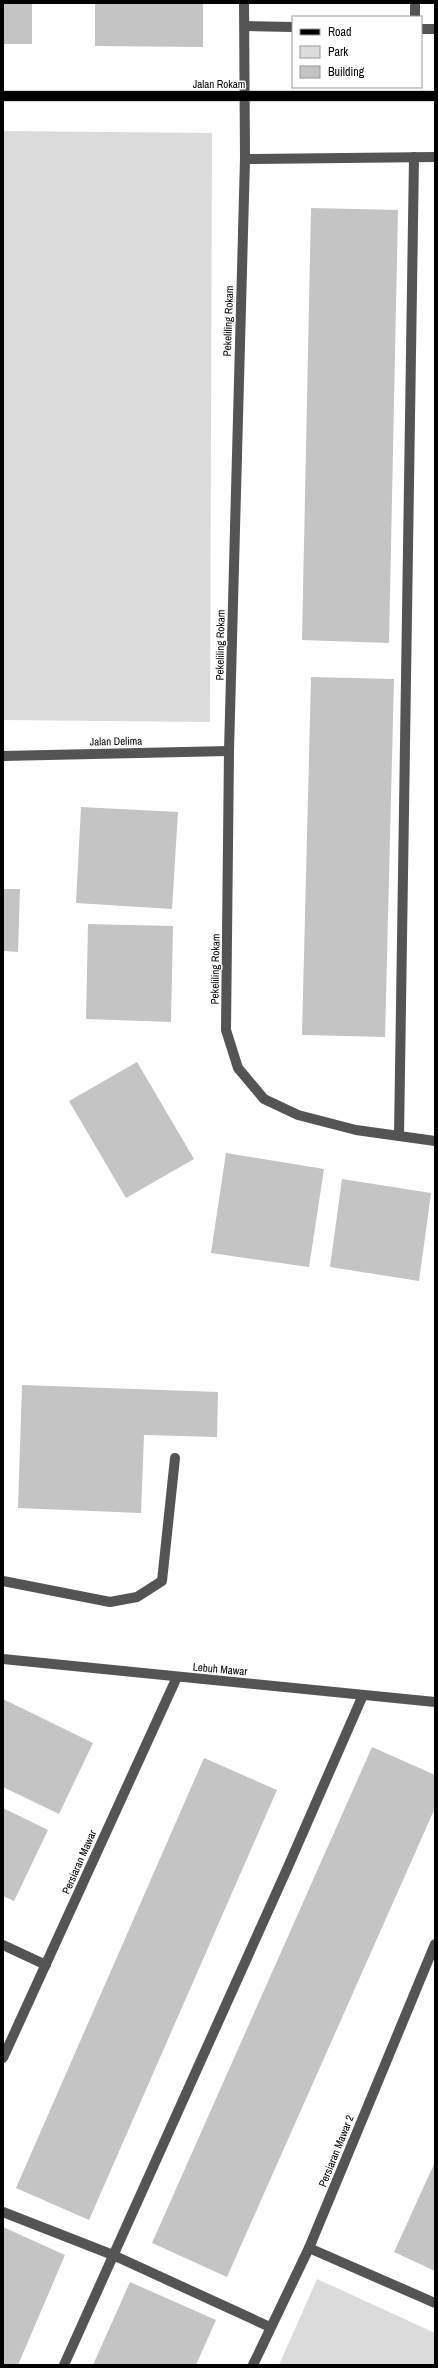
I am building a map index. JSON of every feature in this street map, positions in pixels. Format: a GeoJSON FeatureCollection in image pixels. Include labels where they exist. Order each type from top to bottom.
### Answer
{"type":"FeatureCollection","features":[{"type":"Feature","properties":{"kind":"main road","name":"Jalan Rokam"},"geometry":{"type":"LineString","coordinates":[[3,96],[435,96]]}},
{"type":"Feature","properties":{"kind":"street","name":"Pekeliling Rokam"},"geometry":{"type":"LineString","coordinates":[[244,3],[245,159],[229,751],[226,1030],[238,1068],[264,1099],[298,1115],[356,1130],[435,1141]]}},
{"type":"Feature","properties":{"kind":"street"},"geometry":{"type":"LineString","coordinates":[[415,3],[415,16]]}},
{"type":"Feature","properties":{"kind":"street"},"geometry":{"type":"LineString","coordinates":[[245,26],[292,27]]}},
{"type":"Feature","properties":{"kind":"street"},"geometry":{"type":"LineString","coordinates":[[422,29],[435,29]]}},
{"type":"Feature","properties":{"kind":"street"},"geometry":{"type":"LineString","coordinates":[[399,1136],[414,157]]}},
{"type":"Feature","properties":{"kind":"street"},"geometry":{"type":"LineString","coordinates":[[245,159],[435,157]]}},
{"type":"Feature","properties":{"kind":"street","name":"Jalan Delima"},"geometry":{"type":"LineString","coordinates":[[3,756],[229,751]]}},
{"type":"Feature","properties":{"kind":"street"},"geometry":{"type":"LineString","coordinates":[[3,1581],[110,1602],[137,1597],[162,1581],[175,1458]]}},
{"type":"Feature","properties":{"kind":"street","name":"Lebuh Mawar"},"geometry":{"type":"LineString","coordinates":[[3,1659],[435,1702]]}},
{"type":"Feature","properties":{"kind":"street","name":"Persiaran Mawar"},"geometry":{"type":"LineString","coordinates":[[3,2058],[177,1677]]}},
{"type":"Feature","properties":{"kind":"street"},"geometry":{"type":"LineString","coordinates":[[64,2365],[284,1876],[363,1695]]}},
{"type":"Feature","properties":{"kind":"street","name":"Persiaran Mawar 2"},"geometry":{"type":"LineString","coordinates":[[252,2365],[309,2248],[435,1944]]}},
{"type":"Feature","properties":{"kind":"street"},"geometry":{"type":"LineString","coordinates":[[3,1945],[46,1965]]}},
{"type":"Feature","properties":{"kind":"street"},"geometry":{"type":"LineString","coordinates":[[3,2212],[113,2255],[270,2327]]}},
{"type":"Feature","properties":{"kind":"street"},"geometry":{"type":"LineString","coordinates":[[309,2248],[435,2303]]}},
{"type":"Feature","properties":{"kind":"green space"},"geometry":{"type":"Polygon","coordinates":[[[3,131],[212,133],[210,722],[3,720],[3,131]]]}},
{"type":"Feature","properties":{"kind":"green space"},"geometry":{"type":"Polygon","coordinates":[[[317,2279],[435,2333],[435,2365],[279,2365],[317,2279]]]}},
{"type":"Feature","properties":{"kind":"building"},"geometry":{"type":"Polygon","coordinates":[[[3,3],[32,3],[32,44],[3,44],[3,3]]]}},
{"type":"Feature","properties":{"kind":"building"},"geometry":{"type":"Polygon","coordinates":[[[95,3],[203,3],[203,47],[95,46],[95,3]]]}},
{"type":"Feature","properties":{"kind":"building"},"geometry":{"type":"Polygon","coordinates":[[[311,208],[398,210],[389,643],[302,640],[311,208]]]}},
{"type":"Feature","properties":{"kind":"building"},"geometry":{"type":"Polygon","coordinates":[[[311,677],[394,679],[385,1037],[302,1035],[311,677]]]}},
{"type":"Feature","properties":{"kind":"building"},"geometry":{"type":"Polygon","coordinates":[[[81,807],[178,812],[172,909],[76,903],[81,807]]]}},
{"type":"Feature","properties":{"kind":"building"},"geometry":{"type":"Polygon","coordinates":[[[3,889],[20,889],[18,952],[3,951],[3,889]]]}},
{"type":"Feature","properties":{"kind":"building"},"geometry":{"type":"Polygon","coordinates":[[[88,924],[173,926],[171,1022],[86,1019],[88,924]]]}},
{"type":"Feature","properties":{"kind":"building"},"geometry":{"type":"Polygon","coordinates":[[[137,1062],[194,1159],[126,1198],[69,1101],[137,1062]]]}},
{"type":"Feature","properties":{"kind":"building"},"geometry":{"type":"Polygon","coordinates":[[[226,1153],[324,1169],[309,1267],[211,1253],[226,1153]]]}},
{"type":"Feature","properties":{"kind":"building"},"geometry":{"type":"Polygon","coordinates":[[[342,1179],[431,1193],[419,1281],[330,1267],[342,1179]]]}},
{"type":"Feature","properties":{"kind":"building"},"geometry":{"type":"Polygon","coordinates":[[[22,1385],[218,1392],[217,1437],[144,1435],[141,1513],[18,1508],[22,1385]]]}},
{"type":"Feature","properties":{"kind":"building"},"geometry":{"type":"Polygon","coordinates":[[[3,1699],[93,1743],[59,1814],[3,1787],[3,1699]]]}},
{"type":"Feature","properties":{"kind":"building"},"geometry":{"type":"Polygon","coordinates":[[[372,1747],[435,1775],[435,1808],[227,2277],[152,2243],[372,1747]]]}},
{"type":"Feature","properties":{"kind":"building"},"geometry":{"type":"Polygon","coordinates":[[[204,1758],[277,1790],[89,2220],[16,2188],[204,1758]]]}},
{"type":"Feature","properties":{"kind":"building"},"geometry":{"type":"Polygon","coordinates":[[[3,1808],[48,1830],[14,1901],[3,1896],[3,1808]]]}},
{"type":"Feature","properties":{"kind":"building"},"geometry":{"type":"Polygon","coordinates":[[[435,2162],[435,2271],[394,2252],[435,2162]]]}},
{"type":"Feature","properties":{"kind":"building"},"geometry":{"type":"Polygon","coordinates":[[[3,2227],[65,2255],[18,2365],[3,2365],[3,2227]]]}},
{"type":"Feature","properties":{"kind":"building"},"geometry":{"type":"Polygon","coordinates":[[[130,2282],[216,2320],[196,2365],[93,2365],[130,2282]]]}}]}
